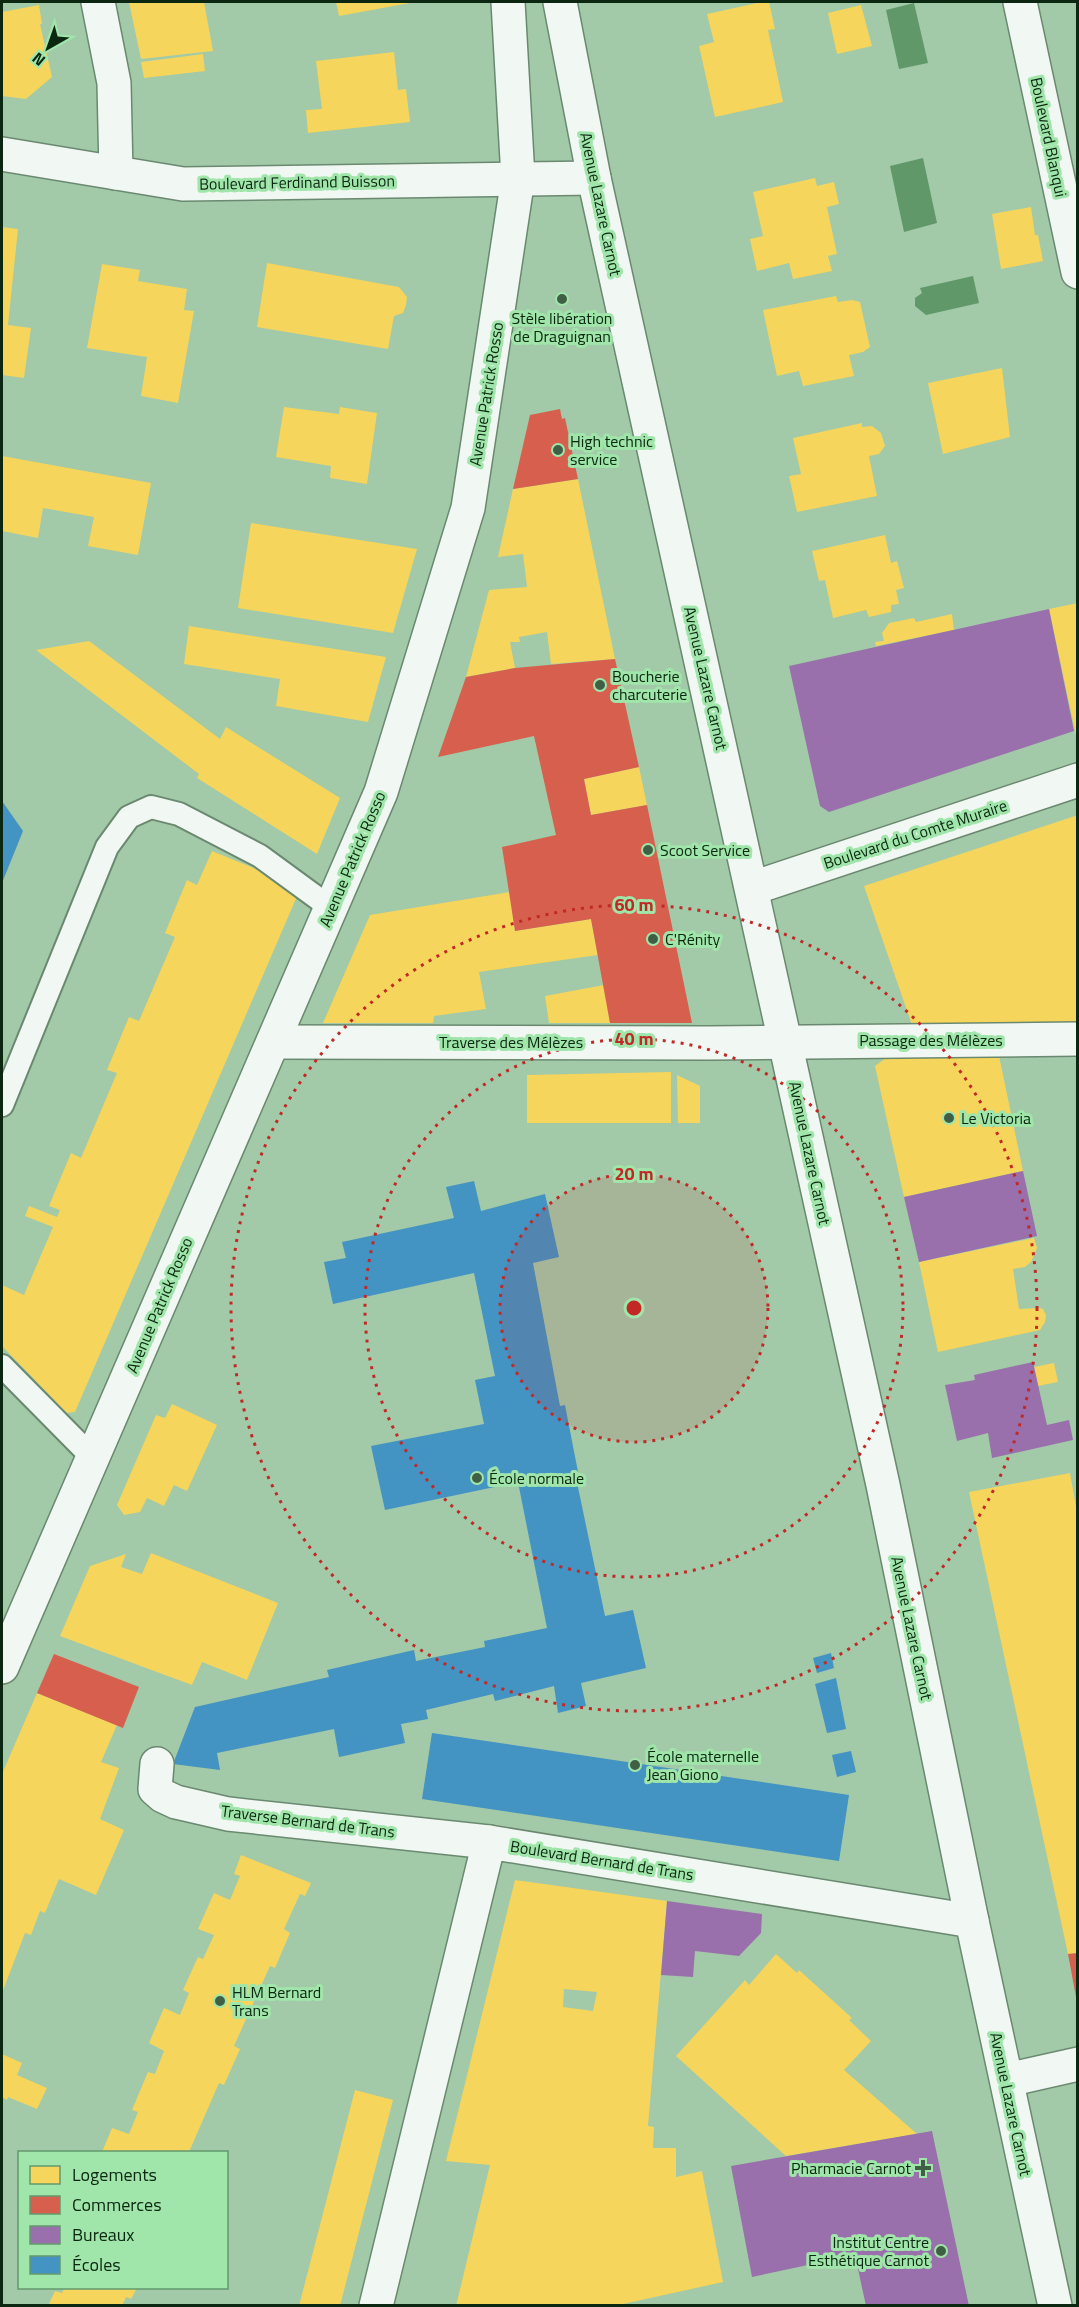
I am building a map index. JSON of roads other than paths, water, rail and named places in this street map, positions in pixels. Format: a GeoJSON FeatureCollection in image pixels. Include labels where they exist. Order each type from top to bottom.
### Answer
{"type":"FeatureCollection","features":[{"type":"Feature","properties":{"kind":"street"},"geometry":{"type":"LineString","coordinates":[[98,2],[114,82],[116,173]]}},
{"type":"Feature","properties":{"kind":"street","name":"Avenue Patrick Rosso"},"geometry":{"type":"LineString","coordinates":[[2,1667],[381,792],[468,508],[518,178],[508,2]]}},
{"type":"Feature","properties":{"kind":"street","name":"Avenue Lazare Carnot"},"geometry":{"type":"LineString","coordinates":[[560,2],[594,177],[753,888],[883,1485],[1054,2306]]}},
{"type":"Feature","properties":{"kind":"street","name":"Boulevard Blanqui"},"geometry":{"type":"LineString","coordinates":[[1020,2],[1077,272]]}},
{"type":"Feature","properties":{"kind":"street","name":"Boulevard Ferdinand Buisson"},"geometry":{"type":"LineString","coordinates":[[2,154],[183,184],[594,177]]}},
{"type":"Feature","properties":{"kind":"street","name":"Boulevard du Comte Muraire"},"geometry":{"type":"LineString","coordinates":[[753,888],[1077,780]]}},
{"type":"Feature","properties":{"kind":"street","name":"Passage des Mélèzes"},"geometry":{"type":"LineString","coordinates":[[785,1042],[1077,1039]]}},
{"type":"Feature","properties":{"kind":"street","name":"Traverse des Mélèzes"},"geometry":{"type":"LineString","coordinates":[[273,1042],[785,1042]]}},
{"type":"Feature","properties":{"kind":"street","name":"Traverse Bernard de Trans"},"geometry":{"type":"LineString","coordinates":[[157,1764],[155,1789],[176,1802],[228,1814],[489,1842]]}},
{"type":"Feature","properties":{"kind":"street","name":"Boulevard Bernard de Trans"},"geometry":{"type":"LineString","coordinates":[[376,2306],[489,1842],[972,1921]]}},
{"type":"Feature","properties":{"kind":"street"},"geometry":{"type":"LineString","coordinates":[[1006,2080],[1077,2064]]}},
{"type":"Feature","properties":{"kind":"lane"},"geometry":{"type":"LineString","coordinates":[[2,1105],[107,847],[129,817],[151,807],[178,814],[260,856],[331,908]]}},
{"type":"Feature","properties":{"kind":"lane"},"geometry":{"type":"LineString","coordinates":[[2,1366],[93,1458]]}},
{"type":"Feature","properties":{"kind":"place","name":"Stèle libération de Draguignan"},"geometry":{"type":"Point","coordinates":[562,299]}},
{"type":"Feature","properties":{"kind":"place","name":"High technic service"},"geometry":{"type":"Point","coordinates":[558,450]}},
{"type":"Feature","properties":{"kind":"place","name":"Boucherie charcuterie"},"geometry":{"type":"Point","coordinates":[600,685]}},
{"type":"Feature","properties":{"kind":"place","name":"Scoot Service"},"geometry":{"type":"Point","coordinates":[648,850]}},
{"type":"Feature","properties":{"kind":"place","name":"C'Rénity"},"geometry":{"type":"Point","coordinates":[653,939]}},
{"type":"Feature","properties":{"kind":"place","name":"Le Victoria"},"geometry":{"type":"Point","coordinates":[949,1118]}},
{"type":"Feature","properties":{"kind":"place","name":"École normale"},"geometry":{"type":"Point","coordinates":[477,1478]}},
{"type":"Feature","properties":{"kind":"place","name":"École maternelle Jean Giono"},"geometry":{"type":"Point","coordinates":[635,1765]}},
{"type":"Feature","properties":{"kind":"place","name":"HLM Bernard Trans"},"geometry":{"type":"Point","coordinates":[220,2001]}},
{"type":"Feature","properties":{"kind":"place","name":"Pharmacie Carnot"},"geometry":{"type":"Point","coordinates":[923,2168]}},
{"type":"Feature","properties":{"kind":"place","name":"Institut Centre Esthétique Carnot"},"geometry":{"type":"Point","coordinates":[941,2251]}}]}
